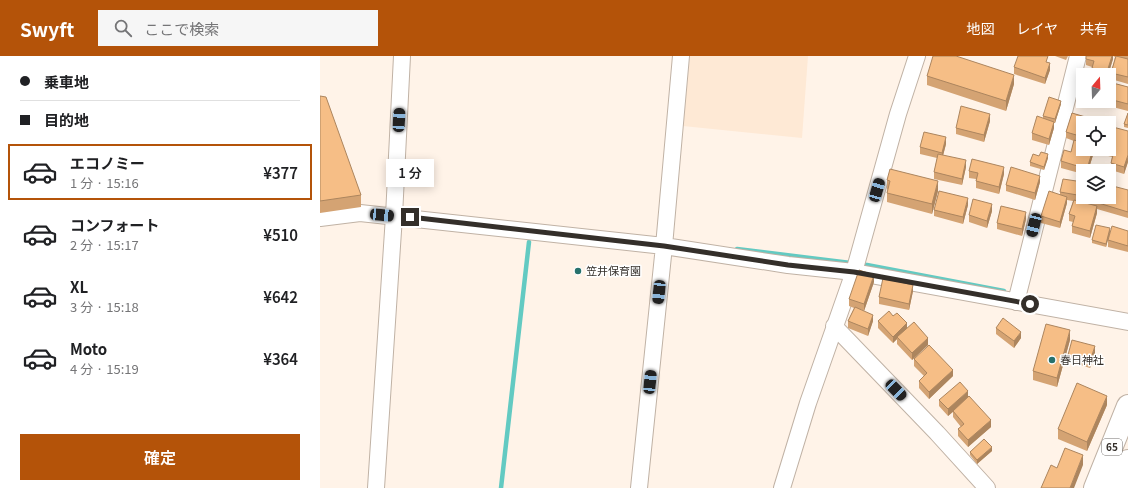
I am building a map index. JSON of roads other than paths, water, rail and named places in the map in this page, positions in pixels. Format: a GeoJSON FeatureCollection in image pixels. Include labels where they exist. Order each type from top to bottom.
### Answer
{"type":"FeatureCollection","features":[{"type":"Feature","properties":{"kind":"main road","name":"65"},"geometry":{"type":"LineString","coordinates":[[1095,488],[1128,406]]}},
{"type":"Feature","properties":{"kind":"main road","name":"65"},"geometry":{"type":"LineString","coordinates":[[1117,488],[1128,462]]}},
{"type":"Feature","properties":{"kind":"street"},"geometry":{"type":"LineString","coordinates":[[376,488],[394,216],[402,56]]}},
{"type":"Feature","properties":{"kind":"street"},"geometry":{"type":"LineString","coordinates":[[639,488],[681,56]]}},
{"type":"Feature","properties":{"kind":"street"},"geometry":{"type":"LineString","coordinates":[[782,488],[834,326],[854,272],[898,114],[917,56]]}},
{"type":"Feature","properties":{"kind":"street"},"geometry":{"type":"LineString","coordinates":[[1016,301],[1078,56]]}},
{"type":"Feature","properties":{"kind":"street"},"geometry":{"type":"LineString","coordinates":[[320,218],[360,213],[664,240],[788,265],[854,272],[1128,322]]}},
{"type":"Feature","properties":{"kind":"street"},"geometry":{"type":"LineString","coordinates":[[834,326],[937,433],[987,488]]}},
{"type":"Feature","properties":{"kind":"waterway"},"geometry":{"type":"LineString","coordinates":[[501,488],[529,242]]}},
{"type":"Feature","properties":{"kind":"waterway"},"geometry":{"type":"LineString","coordinates":[[737,249],[867,265],[1004,291]]}},
{"type":"Feature","properties":{"kind":"place","name":"笠井保育園"},"geometry":{"type":"Point","coordinates":[578,271]}},
{"type":"Feature","properties":{"kind":"place","name":"春日神社"},"geometry":{"type":"Point","coordinates":[1052,360]}}]}
